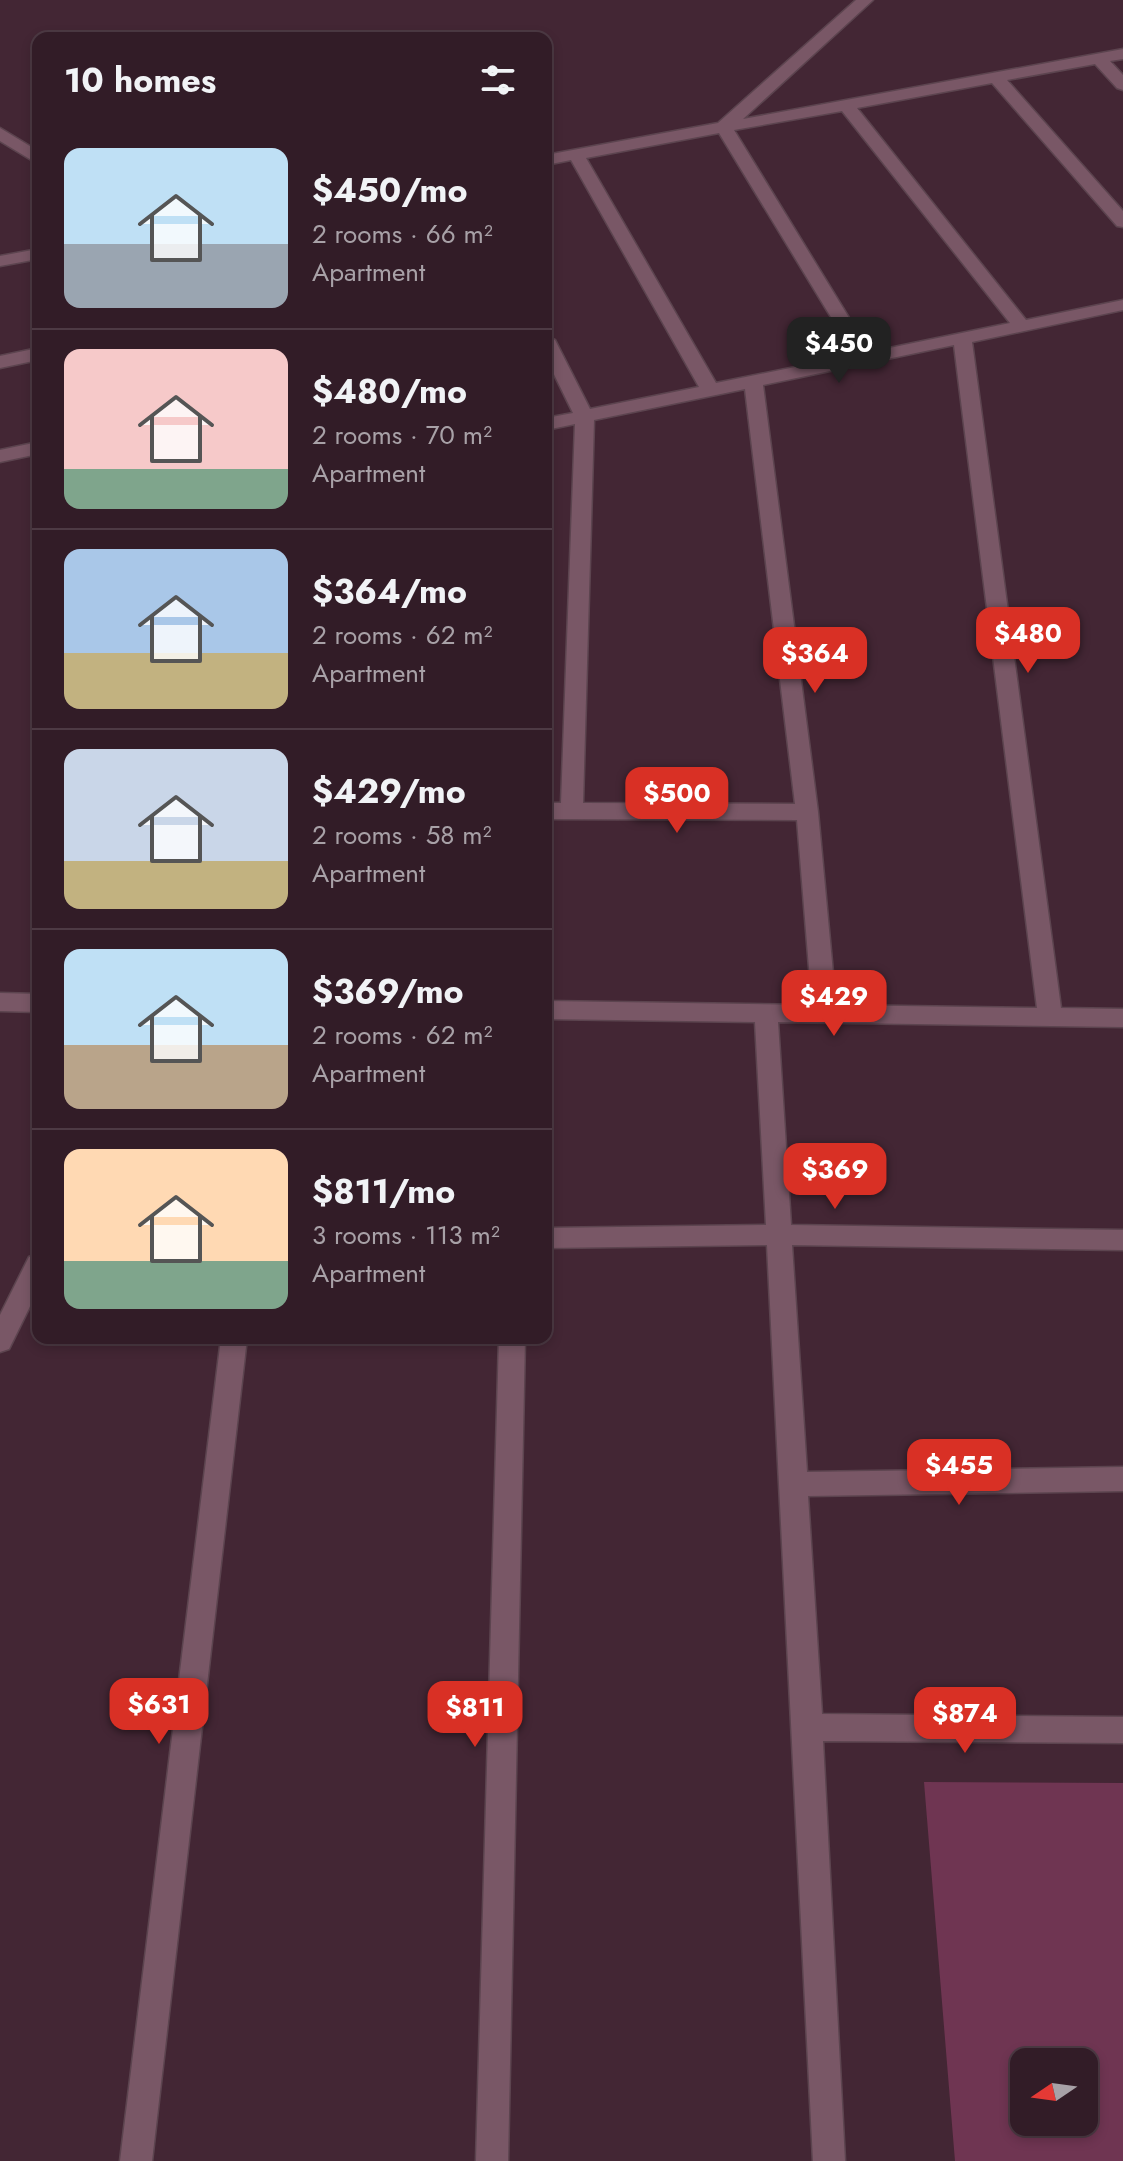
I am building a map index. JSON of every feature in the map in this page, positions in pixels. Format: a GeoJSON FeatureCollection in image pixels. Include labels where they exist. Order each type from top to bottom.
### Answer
{"type":"FeatureCollection","features":[{"type":"Feature","properties":{"kind":"street"},"geometry":{"type":"LineString","coordinates":[[724,127],[865,0]]}},
{"type":"Feature","properties":{"kind":"street"},"geometry":{"type":"LineString","coordinates":[[552,159],[1123,54]]}},
{"type":"Feature","properties":{"kind":"street"},"geometry":{"type":"LineString","coordinates":[[1098,58],[1123,85]]}},
{"type":"Feature","properties":{"kind":"street"},"geometry":{"type":"LineString","coordinates":[[995,77],[1123,222]]}},
{"type":"Feature","properties":{"kind":"street"},"geometry":{"type":"LineString","coordinates":[[845,104],[1022,326]]}},
{"type":"Feature","properties":{"kind":"street"},"geometry":{"type":"LineString","coordinates":[[724,127],[865,358]]}},
{"type":"Feature","properties":{"kind":"street"},"geometry":{"type":"LineString","coordinates":[[0,133],[32,155]]}},
{"type":"Feature","properties":{"kind":"street"},"geometry":{"type":"LineString","coordinates":[[576,154],[710,390]]}},
{"type":"Feature","properties":{"kind":"street"},"geometry":{"type":"LineString","coordinates":[[0,261],[32,255]]}},
{"type":"Feature","properties":{"kind":"street"},"geometry":{"type":"LineString","coordinates":[[552,423],[1123,305]]}},
{"type":"Feature","properties":{"kind":"street"},"geometry":{"type":"LineString","coordinates":[[962,338],[1050,1017]]}},
{"type":"Feature","properties":{"kind":"street"},"geometry":{"type":"LineString","coordinates":[[552,352],[585,417],[572,811]]}},
{"type":"Feature","properties":{"kind":"street"},"geometry":{"type":"LineString","coordinates":[[0,362],[32,355]]}},
{"type":"Feature","properties":{"kind":"street"},"geometry":{"type":"LineString","coordinates":[[753,381],[807,812],[825,1014]]}},
{"type":"Feature","properties":{"kind":"street"},"geometry":{"type":"LineString","coordinates":[[0,456],[32,449]]}},
{"type":"Feature","properties":{"kind":"street"},"geometry":{"type":"LineString","coordinates":[[552,811],[807,812]]}},
{"type":"Feature","properties":{"kind":"street"},"geometry":{"type":"LineString","coordinates":[[0,1002],[32,1003]]}},
{"type":"Feature","properties":{"kind":"street"},"geometry":{"type":"LineString","coordinates":[[552,1010],[1123,1018]]}},
{"type":"Feature","properties":{"kind":"street"},"geometry":{"type":"LineString","coordinates":[[766,1013],[808,1727],[829,2161]]}},
{"type":"Feature","properties":{"kind":"street"},"geometry":{"type":"LineString","coordinates":[[552,1238],[780,1235],[1123,1240]]}},
{"type":"Feature","properties":{"kind":"street"},"geometry":{"type":"LineString","coordinates":[[0,1341],[32,1276]]}},
{"type":"Feature","properties":{"kind":"street"},"geometry":{"type":"LineString","coordinates":[[136,2161],[233,1344]]}},
{"type":"Feature","properties":{"kind":"street"},"geometry":{"type":"LineString","coordinates":[[492,2161],[512,1344]]}},
{"type":"Feature","properties":{"kind":"street"},"geometry":{"type":"LineString","coordinates":[[794,1484],[1123,1479]]}},
{"type":"Feature","properties":{"kind":"street"},"geometry":{"type":"LineString","coordinates":[[808,1727],[1123,1730]]}},
{"type":"Feature","properties":{"kind":"shaded area"},"geometry":{"type":"Polygon","coordinates":[[[924,1782],[1123,1783],[1123,2161],[955,2161],[924,1782]]]}}]}
